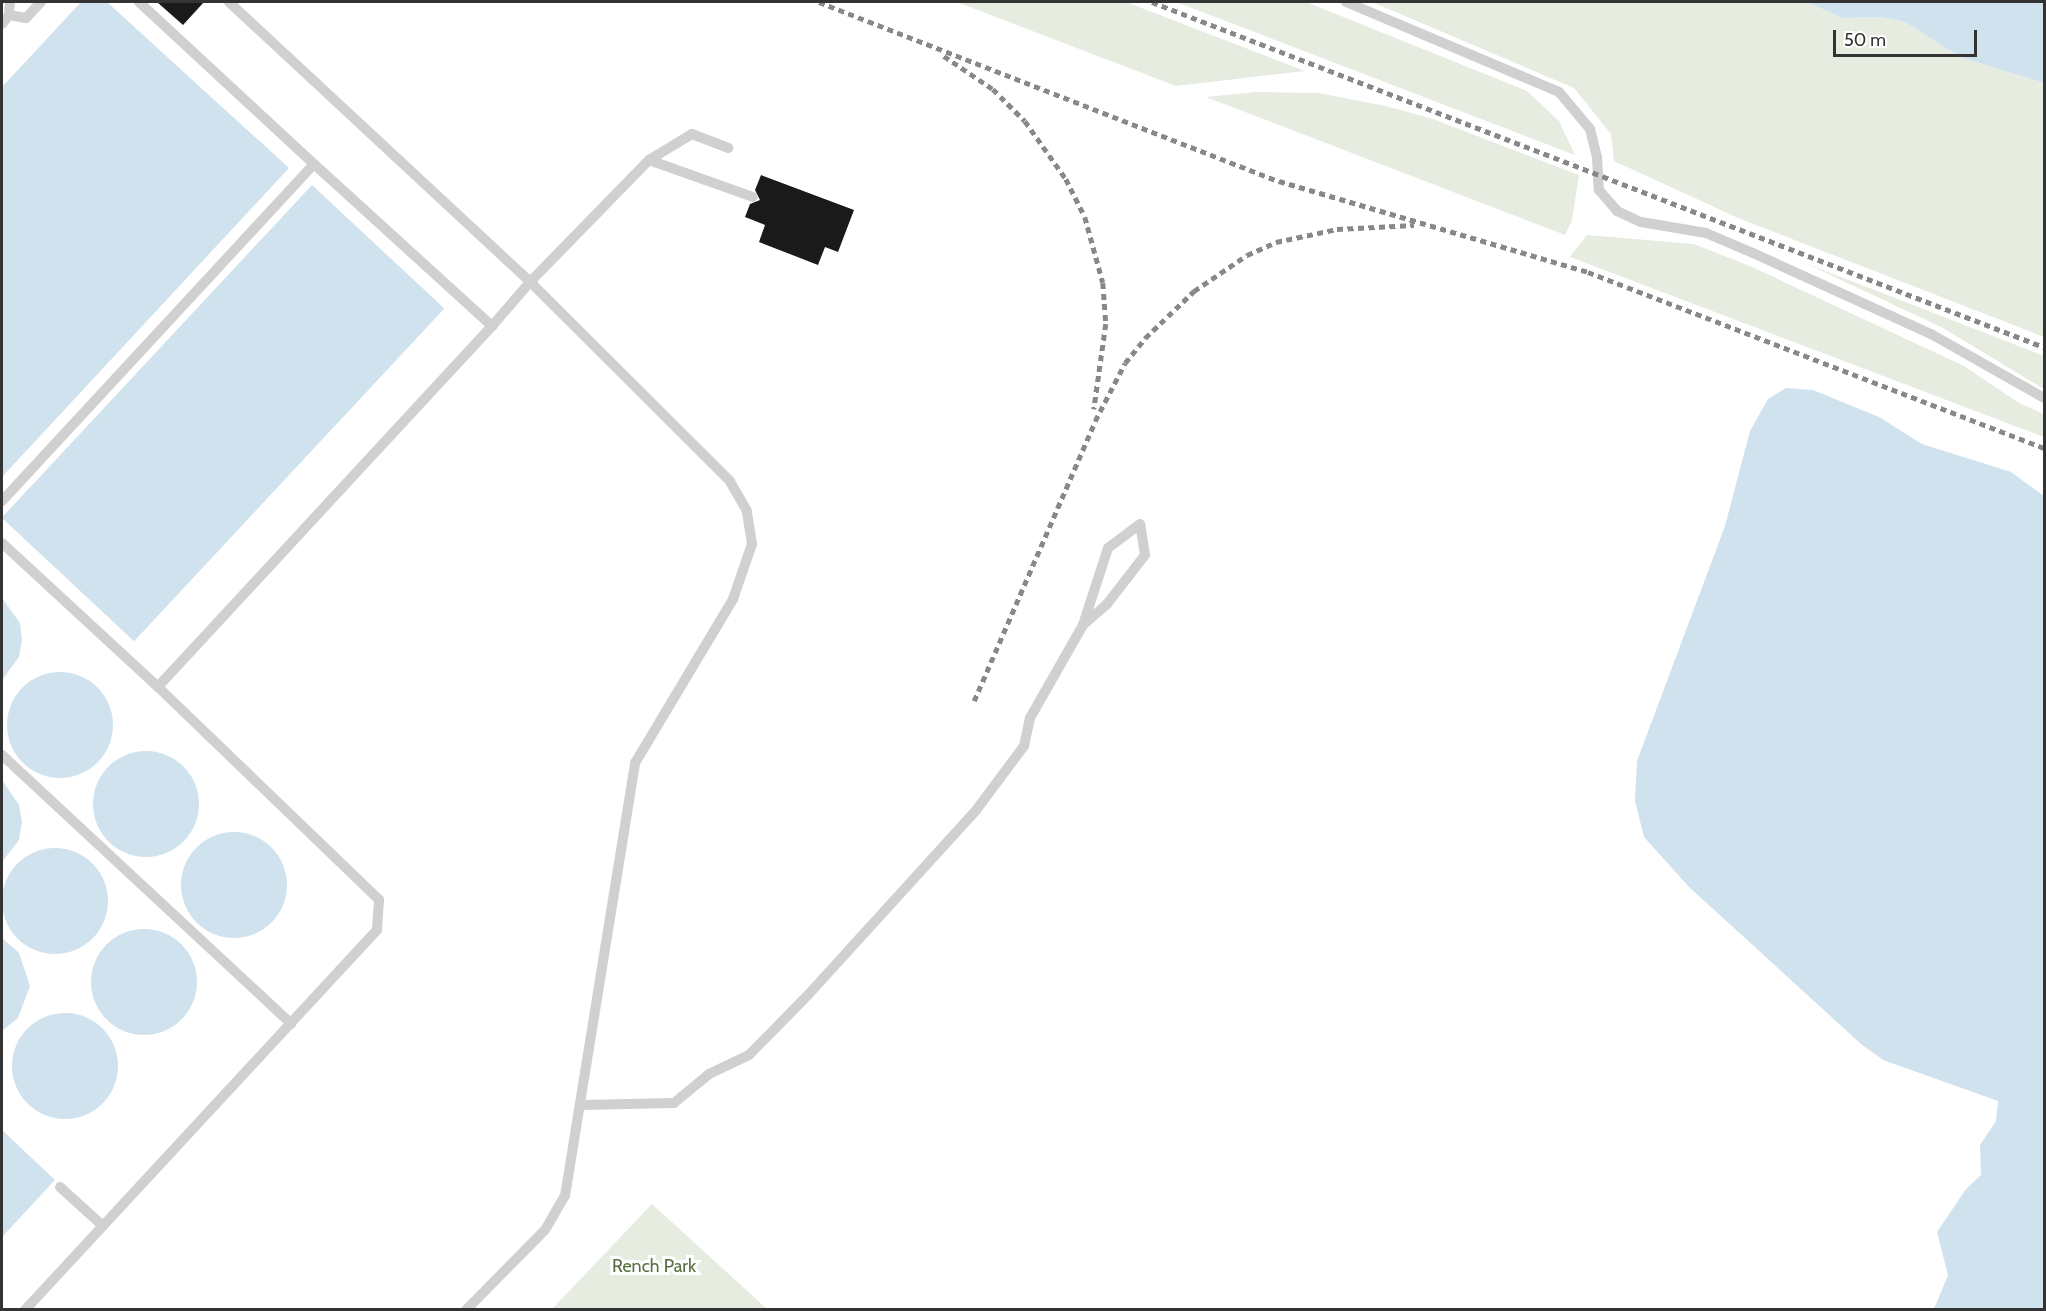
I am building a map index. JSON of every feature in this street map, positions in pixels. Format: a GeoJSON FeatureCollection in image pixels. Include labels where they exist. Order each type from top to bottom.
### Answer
{"type":"FeatureCollection","features":[{"type":"Feature","properties":{"kind":"lane"},"geometry":{"type":"LineString","coordinates":[[10,2],[5,19],[26,18],[41,2]]}},
{"type":"Feature","properties":{"kind":"lane"},"geometry":{"type":"LineString","coordinates":[[139,2],[492,326]]}},
{"type":"Feature","properties":{"kind":"lane"},"geometry":{"type":"LineString","coordinates":[[229,2],[530,282],[730,481],[747,511],[752,544],[733,599],[635,763],[565,1196],[545,1230],[466,1310]]}},
{"type":"Feature","properties":{"kind":"lane"},"geometry":{"type":"LineString","coordinates":[[1346,2],[1560,92],[1590,129],[1599,190],[1617,211],[1641,222],[1706,233],[1753,252],[1931,334],[2044,398]]}},
{"type":"Feature","properties":{"kind":"lane"},"geometry":{"type":"LineString","coordinates":[[158,687],[530,282],[649,160],[692,134],[728,148]]}},
{"type":"Feature","properties":{"kind":"lane"},"geometry":{"type":"LineString","coordinates":[[649,160],[753,198]]}},
{"type":"Feature","properties":{"kind":"lane"},"geometry":{"type":"LineString","coordinates":[[2,501],[314,164]]}},
{"type":"Feature","properties":{"kind":"lane"},"geometry":{"type":"LineString","coordinates":[[580,1105],[675,1102],[709,1074],[749,1055],[977,809],[1024,746],[1030,718],[1083,625],[1108,548],[1140,524],[1145,555],[1107,604],[1083,625]]}},
{"type":"Feature","properties":{"kind":"lane"},"geometry":{"type":"LineString","coordinates":[[2,543],[158,687],[379,900],[377,930],[25,1310]]}},
{"type":"Feature","properties":{"kind":"lane"},"geometry":{"type":"LineString","coordinates":[[2,755],[291,1024]]}},
{"type":"Feature","properties":{"kind":"lane"},"geometry":{"type":"LineString","coordinates":[[60,1187],[103,1226]]}},
{"type":"Feature","properties":{"kind":"green space"},"geometry":{"type":"Polygon","coordinates":[[[957,2],[1126,2],[1305,71],[1176,86],[957,2]]]}},
{"type":"Feature","properties":{"kind":"green space"},"geometry":{"type":"Polygon","coordinates":[[[1176,2],[1306,2],[1527,91],[1559,121],[1575,155],[1176,2]]]}},
{"type":"Feature","properties":{"kind":"green space"},"geometry":{"type":"Polygon","coordinates":[[[1372,2],[1806,2],[1843,18],[1881,17],[1905,22],[1960,57],[2044,83],[2044,337],[1738,218],[1614,161],[1611,134],[1574,88],[1372,2]]]}},
{"type":"Feature","properties":{"kind":"green space"},"geometry":{"type":"Polygon","coordinates":[[[1256,92],[1318,93],[1386,106],[1433,119],[1579,175],[1572,220],[1565,235],[1206,97],[1256,92]]]}},
{"type":"Feature","properties":{"kind":"green space"},"geometry":{"type":"Polygon","coordinates":[[[1587,235],[1694,244],[1752,267],[1964,366],[2019,403],[2044,414],[2044,437],[1570,257],[1587,235]]]}},
{"type":"Feature","properties":{"kind":"green space"},"geometry":{"type":"Polygon","coordinates":[[[1805,263],[2044,356],[2044,389],[1943,328],[1805,263]]]}},
{"type":"Feature","properties":{"kind":"green space","name":"Rench Park"},"geometry":{"type":"Polygon","coordinates":[[[652,1204],[663,1214],[767,1309],[552,1309],[652,1204]]]}},
{"type":"Feature","properties":{"kind":"water"},"geometry":{"type":"Polygon","coordinates":[[[81,2],[107,2],[289,168],[2,477],[2,87],[81,2]]]}},
{"type":"Feature","properties":{"kind":"water"},"geometry":{"type":"Polygon","coordinates":[[[1806,2],[2044,2],[2044,83],[1960,57],[1905,22],[1881,17],[1843,18],[1806,2]]]}},
{"type":"Feature","properties":{"kind":"water"},"geometry":{"type":"Polygon","coordinates":[[[312,185],[444,308],[134,641],[2,517],[312,185]]]}},
{"type":"Feature","properties":{"kind":"water"},"geometry":{"type":"Polygon","coordinates":[[[1786,388],[1813,390],[1879,417],[1922,444],[2011,472],[2044,496],[2044,1309],[1934,1309],[1948,1275],[1937,1232],[1966,1189],[1981,1175],[1980,1145],[1996,1121],[1998,1101],[1883,1060],[1861,1044],[1689,887],[1644,837],[1635,801],[1637,761],[1725,526],[1750,431],[1768,399],[1786,388]]]}},
{"type":"Feature","properties":{"kind":"water"},"geometry":{"type":"Polygon","coordinates":[[[2,598],[20,623],[22,640],[19,657],[2,680],[2,598]]]}},
{"type":"Feature","properties":{"kind":"water"},"geometry":{"type":"Polygon","coordinates":[[[60,672],[80,676],[97,688],[109,705],[113,725],[109,745],[97,762],[80,774],[60,778],[40,774],[23,762],[11,745],[7,725],[11,705],[23,688],[40,676],[60,672]]]}},
{"type":"Feature","properties":{"kind":"water"},"geometry":{"type":"Polygon","coordinates":[[[146,751],[166,755],[183,767],[195,784],[199,804],[195,824],[183,841],[166,853],[146,857],[126,853],[109,841],[97,824],[93,804],[97,784],[109,767],[126,755],[146,751]]]}},
{"type":"Feature","properties":{"kind":"water"},"geometry":{"type":"Polygon","coordinates":[[[2,780],[19,805],[22,822],[19,840],[2,862],[2,780]]]}},
{"type":"Feature","properties":{"kind":"water"},"geometry":{"type":"Polygon","coordinates":[[[234,832],[254,836],[271,848],[283,865],[287,885],[283,905],[271,922],[254,934],[234,938],[214,934],[197,922],[185,905],[181,885],[185,865],[197,848],[214,836],[234,832]]]}},
{"type":"Feature","properties":{"kind":"water"},"geometry":{"type":"Polygon","coordinates":[[[55,848],[75,852],[92,864],[104,881],[108,901],[104,921],[92,938],[75,950],[55,954],[35,950],[18,938],[6,921],[2,901],[6,881],[18,864],[35,852],[55,848]]]}},
{"type":"Feature","properties":{"kind":"water"},"geometry":{"type":"Polygon","coordinates":[[[144,929],[164,933],[181,945],[193,962],[197,982],[193,1002],[181,1019],[164,1031],[144,1035],[124,1031],[107,1019],[95,1002],[91,982],[95,962],[107,945],[124,933],[144,929]]]}},
{"type":"Feature","properties":{"kind":"water"},"geometry":{"type":"Polygon","coordinates":[[[2,938],[19,953],[30,986],[18,1018],[2,1031],[2,938]]]}},
{"type":"Feature","properties":{"kind":"water"},"geometry":{"type":"Polygon","coordinates":[[[65,1013],[85,1017],[102,1029],[114,1046],[118,1066],[114,1086],[102,1103],[85,1115],[65,1119],[45,1115],[28,1103],[16,1086],[12,1066],[16,1046],[28,1029],[45,1017],[65,1013]]]}},
{"type":"Feature","properties":{"kind":"water"},"geometry":{"type":"Polygon","coordinates":[[[2,1130],[55,1180],[2,1237],[2,1130]]]}},
{"type":"Feature","properties":{"kind":"building"},"geometry":{"type":"Polygon","coordinates":[[[157,2],[204,2],[183,25],[157,2]]]}},
{"type":"Feature","properties":{"kind":"building"},"geometry":{"type":"Polygon","coordinates":[[[761,175],[854,210],[838,252],[825,247],[818,265],[759,242],[765,225],[745,217],[750,204],[760,200],[755,190],[761,175]]]}},
{"type":"Feature","properties":{"kind":"railway"},"geometry":{"type":"LineString","coordinates":[[819,2],[1279,181],[1588,272],[2044,448]]}},
{"type":"Feature","properties":{"kind":"railway"},"geometry":{"type":"LineString","coordinates":[[1152,2],[2044,347]]}},
{"type":"Feature","properties":{"kind":"railway"},"geometry":{"type":"LineString","coordinates":[[944,56],[993,89],[1025,121],[1066,179],[1085,217],[1103,283],[1106,324],[1094,409]]}},
{"type":"Feature","properties":{"kind":"railway"},"geometry":{"type":"LineString","coordinates":[[974,701],[1095,421],[1125,363],[1145,338],[1194,291],[1247,255],[1276,242],[1337,229],[1414,225]]}}]}
